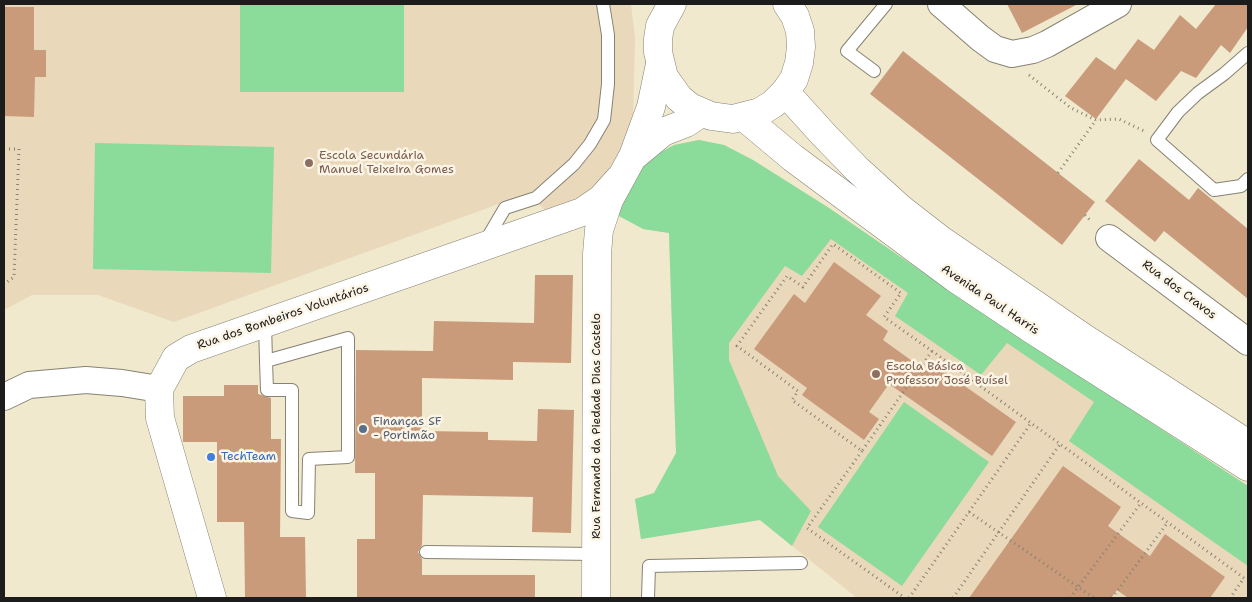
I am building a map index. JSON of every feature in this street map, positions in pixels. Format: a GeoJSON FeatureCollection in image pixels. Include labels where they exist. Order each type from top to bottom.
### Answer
{"type":"FeatureCollection","features":[{"type":"Feature","properties":{"kind":"main road"},"geometry":{"type":"LineString","coordinates":[[662,11],[658,45],[660,64],[664,77],[679,98],[701,113],[722,118],[744,117],[760,112],[773,104],[794,79],[800,63],[800,39],[795,8]]}},
{"type":"Feature","properties":{"kind":"main road","name":"Rua Fernando da Piedade Dias Castelo"},"geometry":{"type":"LineString","coordinates":[[596,598],[597,254],[599,230],[609,200],[626,168],[651,107],[660,64]]}},
{"type":"Feature","properties":{"kind":"main road","name":"Avenida Paul Harris"},"geometry":{"type":"LineString","coordinates":[[785,92],[858,170],[901,209],[941,240],[1076,333],[1248,444]]}},
{"type":"Feature","properties":{"kind":"main road"},"geometry":{"type":"LineString","coordinates":[[626,168],[663,132],[686,123],[701,113]]}},
{"type":"Feature","properties":{"kind":"main road","name":"Avenida Paul Harris"},"geometry":{"type":"LineString","coordinates":[[744,117],[793,158],[955,278],[1248,468]]}},
{"type":"Feature","properties":{"kind":"main road","name":"Rua dos Bombeiros Voluntários"},"geometry":{"type":"LineString","coordinates":[[159,388],[176,358],[192,349],[543,224],[582,212],[601,199],[626,168]]}},
{"type":"Feature","properties":{"kind":"main road"},"geometry":{"type":"LineString","coordinates":[[543,224],[578,224],[589,232],[597,254]]}},
{"type":"Feature","properties":{"kind":"main road"},"geometry":{"type":"LineString","coordinates":[[159,388],[162,428],[212,598]]}},
{"type":"Feature","properties":{"kind":"street"},"geometry":{"type":"LineString","coordinates":[[941,4],[995,49],[1012,54],[1033,50],[1047,44],[1118,4]]}},
{"type":"Feature","properties":{"kind":"street","name":"Rua dos Cravos"},"geometry":{"type":"LineString","coordinates":[[1109,238],[1248,342]]}},
{"type":"Feature","properties":{"kind":"street"},"geometry":{"type":"LineString","coordinates":[[4,397],[29,385],[86,380],[159,388]]}},
{"type":"Feature","properties":{"kind":"lane"},"geometry":{"type":"LineString","coordinates":[[482,246],[505,208],[536,198],[574,164],[590,144],[604,120],[608,84],[608,45],[603,4]]}},
{"type":"Feature","properties":{"kind":"lane"},"geometry":{"type":"LineString","coordinates":[[874,71],[847,51],[886,4]]}},
{"type":"Feature","properties":{"kind":"lane"},"geometry":{"type":"LineString","coordinates":[[1248,53],[1184,105],[1156,140],[1214,190],[1241,186],[1248,179]]}},
{"type":"Feature","properties":{"kind":"lane"},"geometry":{"type":"LineString","coordinates":[[265,323],[266,361],[267,390],[292,390],[292,512],[308,513],[309,459],[348,457],[348,338],[266,361]]}},
{"type":"Feature","properties":{"kind":"lane"},"geometry":{"type":"LineString","coordinates":[[426,552],[596,554]]}},
{"type":"Feature","properties":{"kind":"lane"},"geometry":{"type":"LineString","coordinates":[[648,598],[649,566],[800,563]]}},
{"type":"Feature","properties":{"kind":"path"},"geometry":{"type":"LineString","coordinates":[[1025,72],[1071,108],[1096,120],[1119,119],[1146,132],[1156,140]]}},
{"type":"Feature","properties":{"kind":"path"},"geometry":{"type":"LineString","coordinates":[[1058,173],[1096,120]]}},
{"type":"Feature","properties":{"kind":"path"},"geometry":{"type":"LineString","coordinates":[[4,149],[19,149],[14,277],[4,284]]}},
{"type":"Feature","properties":{"kind":"path"},"geometry":{"type":"LineString","coordinates":[[862,451],[792,400],[798,391],[737,346],[788,276],[803,287],[833,244],[901,294],[884,317],[1244,578],[1230,598]]}},
{"type":"Feature","properties":{"kind":"path"},"geometry":{"type":"LineString","coordinates":[[905,598],[807,528],[932,352]]}},
{"type":"Feature","properties":{"kind":"path"},"geometry":{"type":"LineString","coordinates":[[909,598],[1031,423]]}},
{"type":"Feature","properties":{"kind":"path"},"geometry":{"type":"LineString","coordinates":[[953,598],[1060,444]]}},
{"type":"Feature","properties":{"kind":"path"},"geometry":{"type":"LineString","coordinates":[[1070,598],[1141,503]]}},
{"type":"Feature","properties":{"kind":"path"},"geometry":{"type":"LineString","coordinates":[[969,512],[1094,598]]}},
{"type":"Feature","properties":{"kind":"path"},"geometry":{"type":"LineString","coordinates":[[1112,598],[1168,522]]}},
{"type":"Feature","properties":{"kind":"shaded area","name":"Escola Secundária Manuel Teixeira Gomes"},"geometry":{"type":"Polygon","coordinates":[[[4,4],[631,4],[635,38],[633,119],[606,177],[579,197],[549,213],[526,194],[174,322],[98,295],[32,295],[4,310],[4,4]]]}},
{"type":"Feature","properties":{"kind":"shaded area","name":"Escola Básica Professor José Buísel"},"geometry":{"type":"Polygon","coordinates":[[[699,140],[724,145],[753,160],[829,208],[958,296],[1248,486],[1248,598],[857,598],[760,520],[641,539],[635,499],[654,493],[676,453],[669,233],[643,229],[674,145],[699,140]]]}},
{"type":"Feature","properties":{"kind":"green space"},"geometry":{"type":"Polygon","coordinates":[[[240,4],[404,4],[404,92],[240,92],[240,4]]]}},
{"type":"Feature","properties":{"kind":"green space"},"geometry":{"type":"Polygon","coordinates":[[[699,140],[724,145],[753,160],[829,208],[958,296],[1248,486],[1248,566],[1069,441],[1094,402],[1007,343],[981,375],[895,316],[908,293],[831,239],[802,276],[785,266],[729,343],[729,360],[778,476],[811,511],[792,546],[760,520],[641,539],[635,499],[654,493],[676,453],[669,233],[643,229],[617,215],[628,187],[646,160],[674,145],[699,140]]]}},
{"type":"Feature","properties":{"kind":"green space"},"geometry":{"type":"Polygon","coordinates":[[[95,143],[274,147],[271,273],[93,269],[95,143]]]}},
{"type":"Feature","properties":{"kind":"green space"},"geometry":{"type":"Polygon","coordinates":[[[904,402],[989,462],[902,586],[818,527],[904,402]]]}},
{"type":"Feature","properties":{"kind":"building"},"geometry":{"type":"Polygon","coordinates":[[[1007,4],[1078,4],[1022,33],[1007,4]]]}},
{"type":"Feature","properties":{"kind":"building"},"geometry":{"type":"Polygon","coordinates":[[[1216,4],[1248,4],[1248,27],[1230,53],[1221,45],[1196,78],[1181,71],[1156,101],[1126,79],[1096,119],[1065,96],[1096,57],[1115,70],[1138,39],[1154,50],[1180,15],[1196,29],[1216,4]]]}},
{"type":"Feature","properties":{"kind":"building"},"geometry":{"type":"Polygon","coordinates":[[[4,7],[34,7],[34,50],[46,50],[46,77],[35,77],[34,117],[4,116],[4,7]]]}},
{"type":"Feature","properties":{"kind":"building"},"geometry":{"type":"Polygon","coordinates":[[[903,51],[1095,202],[1062,245],[870,94],[903,51]]]}},
{"type":"Feature","properties":{"kind":"building"},"geometry":{"type":"Polygon","coordinates":[[[1139,159],[1189,200],[1198,188],[1248,229],[1248,299],[1164,231],[1155,242],[1105,201],[1139,159]]]}},
{"type":"Feature","properties":{"kind":"building"},"geometry":{"type":"Polygon","coordinates":[[[834,262],[881,296],[866,315],[888,331],[883,340],[926,371],[932,363],[1016,422],[992,456],[889,384],[869,412],[879,419],[864,440],[802,395],[807,388],[754,349],[794,294],[805,303],[834,262]]]}},
{"type":"Feature","properties":{"kind":"building"},"geometry":{"type":"Polygon","coordinates":[[[535,275],[573,275],[571,363],[513,362],[513,380],[422,378],[422,431],[488,432],[488,440],[537,441],[538,409],[574,410],[571,533],[532,532],[533,497],[423,495],[422,545],[418,552],[422,559],[422,575],[535,575],[535,598],[357,598],[357,539],[375,539],[375,473],[355,473],[356,350],[433,351],[434,321],[534,323],[535,275]]]}},
{"type":"Feature","properties":{"kind":"building"},"geometry":{"type":"Polygon","coordinates":[[[224,385],[258,385],[258,394],[271,398],[271,439],[281,439],[280,537],[305,537],[306,598],[245,598],[244,522],[217,522],[217,442],[183,442],[183,396],[224,396],[224,385]]]}},
{"type":"Feature","properties":{"kind":"building"},"geometry":{"type":"Polygon","coordinates":[[[1063,466],[1121,507],[1108,526],[1150,556],[1165,534],[1225,577],[1210,598],[1128,598],[1117,590],[1111,598],[969,598],[1063,466]]]}},
{"type":"Feature","properties":{"kind":"place","name":"Escola Secundária Manuel Teixeira Gomes"},"geometry":{"type":"Point","coordinates":[309,163]}},
{"type":"Feature","properties":{"kind":"place","name":"Escola Básica Professor José Buísel"},"geometry":{"type":"Point","coordinates":[876,374]}},
{"type":"Feature","properties":{"kind":"place","name":"Finanças SF - Portimão"},"geometry":{"type":"Point","coordinates":[363,429]}},
{"type":"Feature","properties":{"kind":"place","name":"TechTeam"},"geometry":{"type":"Point","coordinates":[211,457]}}]}
